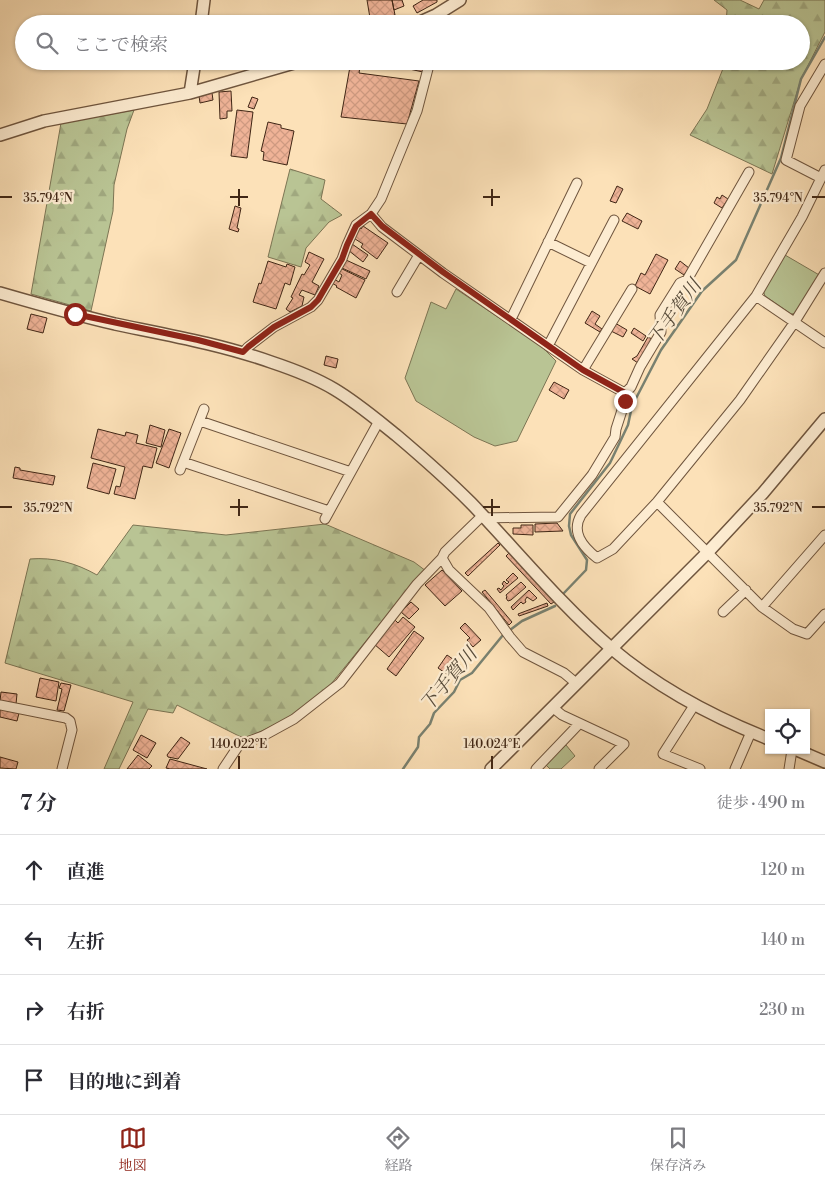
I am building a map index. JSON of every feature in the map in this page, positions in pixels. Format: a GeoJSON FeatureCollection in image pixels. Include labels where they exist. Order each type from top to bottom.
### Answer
{"type":"FeatureCollection","features":[{"type":"Feature","properties":{"kind":"street"},"geometry":{"type":"LineString","coordinates":[[202,15],[204,0]]}},
{"type":"Feature","properties":{"kind":"street"},"geometry":{"type":"LineString","coordinates":[[441,15],[460,0]]}},
{"type":"Feature","properties":{"kind":"street"},"geometry":{"type":"LineString","coordinates":[[825,64],[800,106],[786,160],[823,174],[802,217],[756,296],[576,523],[576,532],[591,553],[597,558],[613,549],[657,502],[740,400],[794,323],[825,273]]}},
{"type":"Feature","properties":{"kind":"street"},"geometry":{"type":"LineString","coordinates":[[190,93],[194,70]]}},
{"type":"Feature","properties":{"kind":"street"},"geometry":{"type":"LineString","coordinates":[[0,136],[44,120],[190,93],[270,70]]}},
{"type":"Feature","properties":{"kind":"street"},"geometry":{"type":"LineString","coordinates":[[243,352],[274,327],[311,307],[318,300],[342,259],[356,226],[371,214],[381,199],[417,111],[428,70]]}},
{"type":"Feature","properties":{"kind":"street"},"geometry":{"type":"LineString","coordinates":[[223,769],[241,742],[247,742],[263,736],[294,719],[340,682],[417,584],[442,558],[445,552],[480,518],[558,517],[596,470],[615,437],[625,401],[625,393],[631,387],[640,367],[662,332],[660,316],[680,283],[687,280],[749,172]]}},
{"type":"Feature","properties":{"kind":"street"},"geometry":{"type":"LineString","coordinates":[[511,319],[577,183]]}},
{"type":"Feature","properties":{"kind":"street"},"geometry":{"type":"LineString","coordinates":[[371,214],[382,226],[419,255],[548,346],[583,370],[625,393]]}},
{"type":"Feature","properties":{"kind":"street"},"geometry":{"type":"LineString","coordinates":[[548,346],[614,220]]}},
{"type":"Feature","properties":{"kind":"street"},"geometry":{"type":"LineString","coordinates":[[548,242],[591,263]]}},
{"type":"Feature","properties":{"kind":"street"},"geometry":{"type":"LineString","coordinates":[[397,292],[419,255]]}},
{"type":"Feature","properties":{"kind":"street"},"geometry":{"type":"LineString","coordinates":[[583,370],[632,288]]}},
{"type":"Feature","properties":{"kind":"street"},"geometry":{"type":"LineString","coordinates":[[0,293],[75,314],[198,340],[243,352],[317,380],[334,389],[379,421],[443,476],[560,599],[611,648],[634,666],[695,704],[765,737]]}},
{"type":"Feature","properties":{"kind":"street"},"geometry":{"type":"LineString","coordinates":[[756,296],[825,343]]}},
{"type":"Feature","properties":{"kind":"street"},"geometry":{"type":"LineString","coordinates":[[204,409],[181,466],[327,515],[379,421]]}},
{"type":"Feature","properties":{"kind":"street"},"geometry":{"type":"LineString","coordinates":[[491,769],[708,552],[763,493],[825,419]]}},
{"type":"Feature","properties":{"kind":"street"},"geometry":{"type":"LineString","coordinates":[[200,421],[351,472]]}},
{"type":"Feature","properties":{"kind":"street"},"geometry":{"type":"LineString","coordinates":[[657,502],[762,607],[793,629],[806,634],[825,614]]}},
{"type":"Feature","properties":{"kind":"street"},"geometry":{"type":"LineString","coordinates":[[762,607],[825,535]]}},
{"type":"Feature","properties":{"kind":"street"},"geometry":{"type":"LineString","coordinates":[[442,558],[449,570],[489,608],[523,652],[564,673],[576,683]]}},
{"type":"Feature","properties":{"kind":"street"},"geometry":{"type":"LineString","coordinates":[[723,612],[746,590]]}},
{"type":"Feature","properties":{"kind":"street"},"geometry":{"type":"LineString","coordinates":[[695,704],[663,754],[700,769]]}},
{"type":"Feature","properties":{"kind":"street"},"geometry":{"type":"LineString","coordinates":[[0,706],[70,720],[72,730],[62,769]]}},
{"type":"Feature","properties":{"kind":"street"},"geometry":{"type":"LineString","coordinates":[[552,707],[579,724],[624,744],[599,769]]}},
{"type":"Feature","properties":{"kind":"street"},"geometry":{"type":"LineString","coordinates":[[536,769],[579,724]]}},
{"type":"Feature","properties":{"kind":"street"},"geometry":{"type":"LineString","coordinates":[[735,769],[751,732]]}},
{"type":"Feature","properties":{"kind":"street"},"geometry":{"type":"LineString","coordinates":[[789,769],[791,754]]}},
{"type":"Feature","properties":{"kind":"street"},"geometry":{"type":"LineString","coordinates":[[806,754],[825,762]]}},
{"type":"Feature","properties":{"kind":"green space"},"geometry":{"type":"Polygon","coordinates":[[[714,0],[740,0],[759,9],[764,0],[825,0],[825,32],[810,61],[810,15],[727,15],[727,10],[714,0]]]}},
{"type":"Feature","properties":{"kind":"green space"},"geometry":{"type":"Polygon","coordinates":[[[722,70],[806,70],[801,79],[772,174],[690,135],[707,109],[722,70]]]}},
{"type":"Feature","properties":{"kind":"green space"},"geometry":{"type":"Polygon","coordinates":[[[134,110],[127,129],[114,185],[113,211],[91,311],[31,294],[61,123],[134,110]]]}},
{"type":"Feature","properties":{"kind":"green space"},"geometry":{"type":"Polygon","coordinates":[[[290,169],[325,180],[321,199],[342,215],[329,222],[306,248],[301,267],[268,257],[290,169]]]}},
{"type":"Feature","properties":{"kind":"green space"},"geometry":{"type":"Polygon","coordinates":[[[785,255],[821,276],[798,313],[791,314],[765,296],[763,290],[785,255]]]}},
{"type":"Feature","properties":{"kind":"green space"},"geometry":{"type":"Polygon","coordinates":[[[456,289],[541,346],[556,361],[517,441],[495,446],[474,437],[416,401],[405,378],[431,302],[446,309],[456,289]]]}},
{"type":"Feature","properties":{"kind":"green space"},"geometry":{"type":"Polygon","coordinates":[[[325,524],[414,562],[426,571],[409,588],[327,689],[293,716],[245,739],[177,705],[173,713],[148,709],[119,769],[104,769],[133,702],[5,663],[30,559],[48,559],[65,562],[97,575],[133,525],[226,535],[325,524]]]}},
{"type":"Feature","properties":{"kind":"green space"},"geometry":{"type":"Polygon","coordinates":[[[566,745],[575,756],[561,769],[550,769],[546,765],[566,745]]]}},
{"type":"Feature","properties":{"kind":"building"},"geometry":{"type":"Polygon","coordinates":[[[367,0],[392,0],[395,15],[370,15],[367,0]]]}},
{"type":"Feature","properties":{"kind":"building"},"geometry":{"type":"Polygon","coordinates":[[[392,0],[402,0],[404,6],[394,10],[392,0]]]}},
{"type":"Feature","properties":{"kind":"building"},"geometry":{"type":"Polygon","coordinates":[[[423,0],[437,0],[437,2],[417,13],[413,6],[423,0]]]}},
{"type":"Feature","properties":{"kind":"building"},"geometry":{"type":"Polygon","coordinates":[[[349,70],[360,70],[359,73],[419,81],[407,124],[341,117],[349,70]]]}},
{"type":"Feature","properties":{"kind":"building"},"geometry":{"type":"Polygon","coordinates":[[[231,91],[232,111],[227,111],[227,118],[220,119],[219,92],[231,91]]]}},
{"type":"Feature","properties":{"kind":"building"},"geometry":{"type":"Polygon","coordinates":[[[212,93],[213,100],[200,103],[199,96],[212,93]]]}},
{"type":"Feature","properties":{"kind":"building"},"geometry":{"type":"Polygon","coordinates":[[[252,97],[258,99],[254,109],[248,107],[252,97]]]}},
{"type":"Feature","properties":{"kind":"building"},"geometry":{"type":"Polygon","coordinates":[[[237,110],[253,112],[247,158],[231,156],[237,110]]]}},
{"type":"Feature","properties":{"kind":"building"},"geometry":{"type":"Polygon","coordinates":[[[268,122],[294,131],[287,165],[263,160],[264,152],[261,151],[268,122]]]}},
{"type":"Feature","properties":{"kind":"building"},"geometry":{"type":"Polygon","coordinates":[[[617,186],[623,189],[616,203],[610,201],[617,186]]]}},
{"type":"Feature","properties":{"kind":"building"},"geometry":{"type":"Polygon","coordinates":[[[722,195],[728,199],[722,208],[714,203],[717,197],[720,199],[722,195]]]}},
{"type":"Feature","properties":{"kind":"building"},"geometry":{"type":"Polygon","coordinates":[[[235,206],[241,208],[238,232],[229,229],[235,206]]]}},
{"type":"Feature","properties":{"kind":"building"},"geometry":{"type":"Polygon","coordinates":[[[627,213],[642,221],[638,229],[622,221],[627,213]]]}},
{"type":"Feature","properties":{"kind":"building"},"geometry":{"type":"Polygon","coordinates":[[[363,226],[388,243],[377,259],[361,247],[363,244],[352,237],[359,227],[361,229],[363,226]]]}},
{"type":"Feature","properties":{"kind":"building"},"geometry":{"type":"Polygon","coordinates":[[[352,244],[368,255],[363,262],[348,250],[352,244]]]}},
{"type":"Feature","properties":{"kind":"building"},"geometry":{"type":"Polygon","coordinates":[[[309,252],[324,259],[312,282],[319,286],[315,295],[302,290],[299,295],[304,297],[302,306],[290,312],[286,309],[293,298],[291,297],[302,274],[304,275],[310,265],[305,262],[309,252]]]}},
{"type":"Feature","properties":{"kind":"building"},"geometry":{"type":"Polygon","coordinates":[[[656,254],[668,260],[650,294],[635,286],[641,273],[645,275],[656,254]]]}},
{"type":"Feature","properties":{"kind":"building"},"geometry":{"type":"Polygon","coordinates":[[[346,260],[370,271],[366,279],[342,268],[346,260]]]}},
{"type":"Feature","properties":{"kind":"building"},"geometry":{"type":"Polygon","coordinates":[[[268,261],[286,267],[287,264],[295,267],[290,285],[285,283],[276,309],[253,302],[268,261]]]}},
{"type":"Feature","properties":{"kind":"building"},"geometry":{"type":"Polygon","coordinates":[[[680,261],[689,268],[684,275],[675,269],[680,261]]]}},
{"type":"Feature","properties":{"kind":"building"},"geometry":{"type":"Polygon","coordinates":[[[338,267],[365,280],[356,298],[330,282],[332,278],[339,282],[342,275],[336,271],[338,267]]]}},
{"type":"Feature","properties":{"kind":"building"},"geometry":{"type":"Polygon","coordinates":[[[592,311],[600,316],[595,324],[602,329],[600,332],[585,323],[592,311]]]}},
{"type":"Feature","properties":{"kind":"building"},"geometry":{"type":"Polygon","coordinates":[[[31,314],[47,318],[43,333],[27,329],[31,314]]]}},
{"type":"Feature","properties":{"kind":"building"},"geometry":{"type":"Polygon","coordinates":[[[615,323],[627,330],[623,337],[611,331],[615,323]]]}},
{"type":"Feature","properties":{"kind":"building"},"geometry":{"type":"Polygon","coordinates":[[[634,328],[646,336],[643,341],[631,333],[634,328]]]}},
{"type":"Feature","properties":{"kind":"building"},"geometry":{"type":"Polygon","coordinates":[[[648,337],[652,339],[638,363],[632,359],[637,356],[648,337]]]}},
{"type":"Feature","properties":{"kind":"building"},"geometry":{"type":"Polygon","coordinates":[[[326,356],[338,359],[336,368],[324,365],[326,356]]]}},
{"type":"Feature","properties":{"kind":"building"},"geometry":{"type":"Polygon","coordinates":[[[554,382],[569,390],[564,399],[549,390],[554,382]]]}},
{"type":"Feature","properties":{"kind":"building"},"geometry":{"type":"Polygon","coordinates":[[[150,425],[165,430],[161,447],[146,443],[150,425]]]}},
{"type":"Feature","properties":{"kind":"building"},"geometry":{"type":"Polygon","coordinates":[[[98,429],[125,436],[126,432],[138,435],[136,443],[157,448],[152,468],[143,466],[135,499],[114,494],[116,486],[120,487],[125,467],[91,458],[98,429]]]}},
{"type":"Feature","properties":{"kind":"building"},"geometry":{"type":"Polygon","coordinates":[[[169,429],[181,433],[169,468],[156,463],[169,429]]]}},
{"type":"Feature","properties":{"kind":"building"},"geometry":{"type":"Polygon","coordinates":[[[93,463],[116,469],[109,494],[87,488],[93,463]]]}},
{"type":"Feature","properties":{"kind":"building"},"geometry":{"type":"Polygon","coordinates":[[[15,467],[20,468],[20,470],[55,476],[53,485],[13,478],[15,467]]]}},
{"type":"Feature","properties":{"kind":"building"},"geometry":{"type":"Polygon","coordinates":[[[557,523],[563,531],[535,532],[535,524],[557,523]]]}},
{"type":"Feature","properties":{"kind":"building"},"geometry":{"type":"Polygon","coordinates":[[[521,525],[533,525],[533,535],[513,534],[513,528],[521,528],[521,525]]]}},
{"type":"Feature","properties":{"kind":"building"},"geometry":{"type":"Polygon","coordinates":[[[498,543],[500,545],[468,576],[465,573],[498,543]]]}},
{"type":"Feature","properties":{"kind":"building"},"geometry":{"type":"Polygon","coordinates":[[[509,553],[554,602],[551,604],[506,556],[509,553]]]}},
{"type":"Feature","properties":{"kind":"building"},"geometry":{"type":"Polygon","coordinates":[[[442,570],[462,591],[445,606],[425,585],[442,570]]]}},
{"type":"Feature","properties":{"kind":"building"},"geometry":{"type":"Polygon","coordinates":[[[513,573],[518,578],[500,593],[497,589],[501,590],[504,586],[502,584],[504,581],[507,584],[509,582],[506,580],[513,573]]]}},
{"type":"Feature","properties":{"kind":"building"},"geometry":{"type":"Polygon","coordinates":[[[521,582],[526,587],[508,601],[506,595],[521,582]]]}},
{"type":"Feature","properties":{"kind":"building"},"geometry":{"type":"Polygon","coordinates":[[[485,590],[512,622],[509,625],[482,592],[485,590]]]}},
{"type":"Feature","properties":{"kind":"building"},"geometry":{"type":"Polygon","coordinates":[[[529,590],[537,598],[533,601],[527,597],[526,602],[523,604],[521,602],[513,610],[511,607],[529,590]]]}},
{"type":"Feature","properties":{"kind":"building"},"geometry":{"type":"Polygon","coordinates":[[[411,602],[419,609],[409,619],[401,612],[411,602]]]}},
{"type":"Feature","properties":{"kind":"building"},"geometry":{"type":"Polygon","coordinates":[[[547,603],[548,606],[519,616],[518,614],[547,603]]]}},
{"type":"Feature","properties":{"kind":"building"},"geometry":{"type":"Polygon","coordinates":[[[403,617],[415,627],[389,657],[374,644],[395,620],[398,623],[403,617]]]}},
{"type":"Feature","properties":{"kind":"building"},"geometry":{"type":"Polygon","coordinates":[[[465,623],[481,640],[473,647],[467,640],[470,638],[460,628],[465,623]]]}},
{"type":"Feature","properties":{"kind":"building"},"geometry":{"type":"Polygon","coordinates":[[[414,631],[424,638],[396,676],[387,669],[414,631]]]}},
{"type":"Feature","properties":{"kind":"building"},"geometry":{"type":"Polygon","coordinates":[[[447,655],[460,664],[451,677],[438,668],[447,655]]]}},
{"type":"Feature","properties":{"kind":"building"},"geometry":{"type":"Polygon","coordinates":[[[40,678],[59,682],[56,701],[36,697],[40,678]]]}},
{"type":"Feature","properties":{"kind":"building"},"geometry":{"type":"Polygon","coordinates":[[[61,683],[71,685],[64,711],[57,710],[62,689],[59,688],[61,683]]]}},
{"type":"Feature","properties":{"kind":"building"},"geometry":{"type":"Polygon","coordinates":[[[1,692],[17,694],[16,704],[0,701],[1,692]]]}},
{"type":"Feature","properties":{"kind":"building"},"geometry":{"type":"Polygon","coordinates":[[[0,710],[19,713],[17,721],[0,717],[0,710]]]}},
{"type":"Feature","properties":{"kind":"building"},"geometry":{"type":"Polygon","coordinates":[[[141,735],[156,743],[147,758],[133,750],[141,735]]]}},
{"type":"Feature","properties":{"kind":"building"},"geometry":{"type":"Polygon","coordinates":[[[181,737],[190,743],[178,759],[168,757],[167,755],[181,737]]]}},
{"type":"Feature","properties":{"kind":"building"},"geometry":{"type":"Polygon","coordinates":[[[138,755],[152,766],[149,769],[127,769],[138,755]]]}},
{"type":"Feature","properties":{"kind":"building"},"geometry":{"type":"Polygon","coordinates":[[[0,757],[18,762],[16,769],[0,768],[0,757]]]}},
{"type":"Feature","properties":{"kind":"building"},"geometry":{"type":"Polygon","coordinates":[[[170,759],[207,769],[166,768],[170,759]]]}},
{"type":"Feature","properties":{"kind":"waterway","name":"下手賀川"},"geometry":{"type":"LineString","coordinates":[[810,63],[825,37]]}},
{"type":"Feature","properties":{"kind":"waterway","name":"下手賀川"},"geometry":{"type":"LineString","coordinates":[[563,594],[586,570],[587,560],[571,535],[569,526],[570,514],[610,463],[628,425],[632,406],[661,350],[702,291],[736,260],[781,158],[801,79],[806,70]]}},
{"type":"Feature","properties":{"kind":"waterway","name":"下手賀川"},"geometry":{"type":"LineString","coordinates":[[510,630],[522,621],[555,606]]}},
{"type":"Feature","properties":{"kind":"waterway","name":"下手賀川"},"geometry":{"type":"LineString","coordinates":[[403,769],[418,747],[419,737],[430,724],[434,713],[454,692],[460,680],[472,673],[503,635]]}},
{"type":"Feature","properties":{"kind":"route"},"geometry":{"type":"LineString","coordinates":[[75,314],[115,324],[198,340],[243,352],[274,327],[311,307],[318,300],[342,259],[356,226],[371,214],[398,239],[443,272],[583,370],[625,393],[625,401]]}}]}
